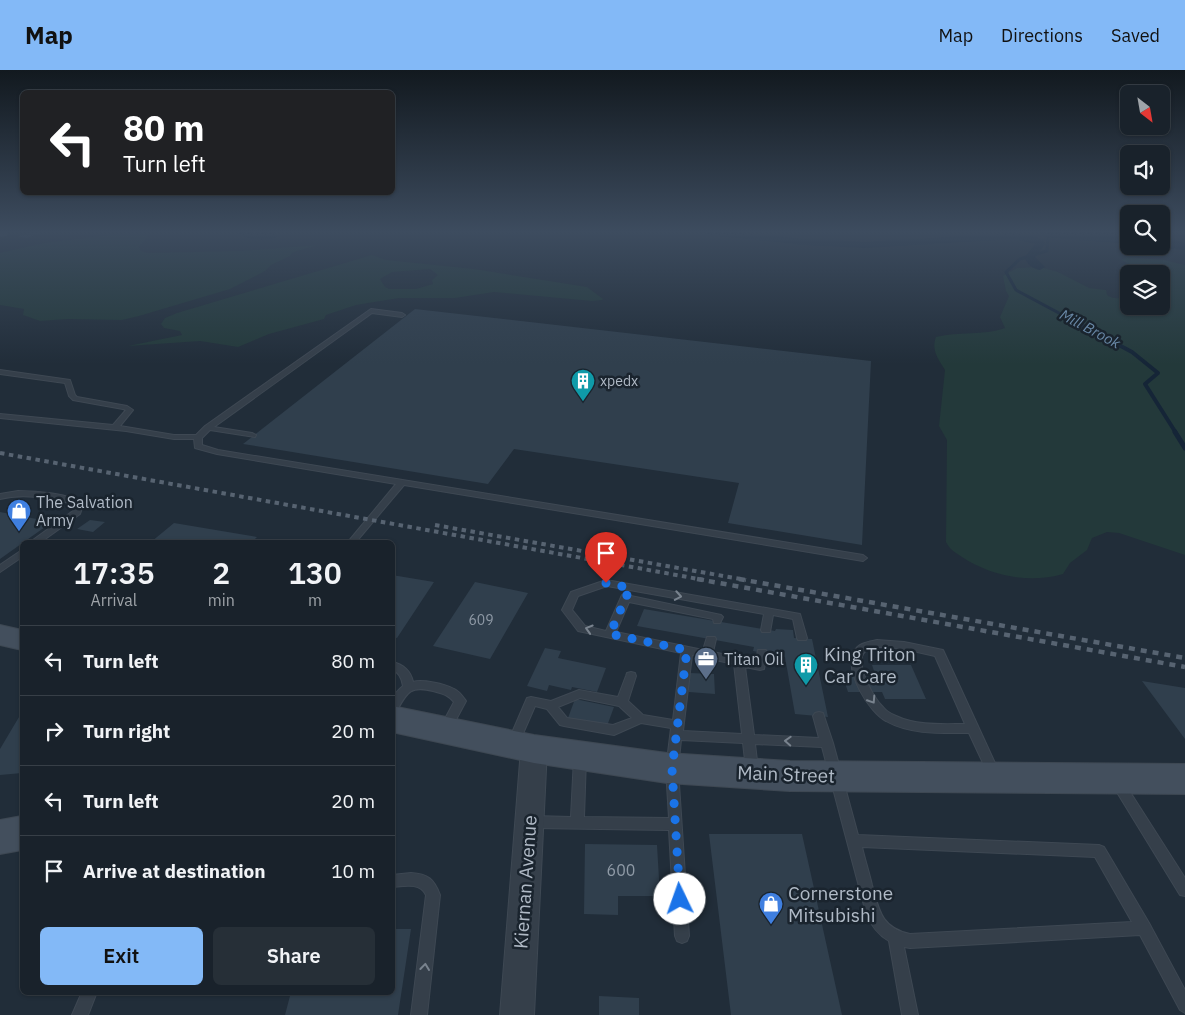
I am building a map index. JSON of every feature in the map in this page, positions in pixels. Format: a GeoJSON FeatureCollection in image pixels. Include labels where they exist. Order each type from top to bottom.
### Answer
{"type":"FeatureCollection","features":[{"type":"Feature","properties":{"kind":"main road","name":"Main Street"},"geometry":{"type":"LineString","coordinates":[[395,720],[580,757],[675,743],[753,774],[831,759],[996,777],[1185,779]]}},
{"type":"Feature","properties":{"kind":"main road"},"geometry":{"type":"LineString","coordinates":[[0,837],[20,833]]}},
{"type":"Feature","properties":{"kind":"street","name":"Kiernan Avenue"},"geometry":{"type":"LineString","coordinates":[[517,1015],[529,822],[523,747]]}},
{"type":"Feature","properties":{"kind":"lane"},"geometry":{"type":"LineString","coordinates":[[0,416],[117,428],[160,436],[198,437],[371,312],[402,316]]}},
{"type":"Feature","properties":{"kind":"lane"},"geometry":{"type":"LineString","coordinates":[[0,372],[68,381],[74,400],[125,407],[130,410],[119,420],[116,425],[117,428]]}},
{"type":"Feature","properties":{"kind":"lane"},"geometry":{"type":"LineString","coordinates":[[208,428],[252,435]]}},
{"type":"Feature","properties":{"kind":"lane"},"geometry":{"type":"LineString","coordinates":[[198,437],[198,446],[217,452],[862,558]]}},
{"type":"Feature","properties":{"kind":"lane"},"geometry":{"type":"LineString","coordinates":[[354,540],[402,482]]}},
{"type":"Feature","properties":{"kind":"lane"},"geometry":{"type":"LineString","coordinates":[[0,497],[11,493],[24,493],[78,503],[80,507],[77,512],[39,540]]}},
{"type":"Feature","properties":{"kind":"lane"},"geometry":{"type":"LineString","coordinates":[[0,569],[20,554]]}},
{"type":"Feature","properties":{"kind":"lane"},"geometry":{"type":"LineString","coordinates":[[762,653],[760,666],[739,660],[582,629],[567,610],[574,594],[606,583],[797,616],[802,638]]}},
{"type":"Feature","properties":{"kind":"lane"},"geometry":{"type":"LineString","coordinates":[[610,634],[630,588]]}},
{"type":"Feature","properties":{"kind":"lane"},"geometry":{"type":"LineString","coordinates":[[626,598],[718,617],[717,621]]}},
{"type":"Feature","properties":{"kind":"lane"},"geometry":{"type":"LineString","coordinates":[[766,630],[769,611]]}},
{"type":"Feature","properties":{"kind":"lane"},"geometry":{"type":"LineString","coordinates":[[707,654],[711,639]]}},
{"type":"Feature","properties":{"kind":"lane"},"geometry":{"type":"LineString","coordinates":[[973,728],[915,727],[888,717],[870,700],[856,663],[856,657],[861,648],[869,644],[895,643],[939,654],[996,777]]}},
{"type":"Feature","properties":{"kind":"lane"},"geometry":{"type":"LineString","coordinates":[[682,936],[675,824],[675,743],[687,650]]}},
{"type":"Feature","properties":{"kind":"lane"},"geometry":{"type":"LineString","coordinates":[[739,660],[753,774]]}},
{"type":"Feature","properties":{"kind":"lane"},"geometry":{"type":"LineString","coordinates":[[395,666],[398,667],[407,677],[409,687]]}},
{"type":"Feature","properties":{"kind":"lane"},"geometry":{"type":"LineString","coordinates":[[622,702],[631,676]]}},
{"type":"Feature","properties":{"kind":"lane"},"geometry":{"type":"LineString","coordinates":[[395,704],[401,694],[409,687],[420,684],[452,692],[460,701],[444,730]]}},
{"type":"Feature","properties":{"kind":"lane"},"geometry":{"type":"LineString","coordinates":[[523,747],[531,701],[551,705],[578,694],[622,702],[640,718],[675,743],[748,738],[831,759]]}},
{"type":"Feature","properties":{"kind":"lane"},"geometry":{"type":"LineString","coordinates":[[551,705],[564,722],[605,729],[614,730],[640,718]]}},
{"type":"Feature","properties":{"kind":"lane"},"geometry":{"type":"LineString","coordinates":[[819,716],[876,920],[881,927],[894,937],[910,941],[1144,928]]}},
{"type":"Feature","properties":{"kind":"lane"},"geometry":{"type":"LineString","coordinates":[[577,823],[580,757]]}},
{"type":"Feature","properties":{"kind":"lane"},"geometry":{"type":"LineString","coordinates":[[1115,778],[1185,890]]}},
{"type":"Feature","properties":{"kind":"lane"},"geometry":{"type":"LineString","coordinates":[[529,822],[675,824]]}},
{"type":"Feature","properties":{"kind":"lane"},"geometry":{"type":"LineString","coordinates":[[853,841],[1099,851],[1144,928],[1185,1005]]}},
{"type":"Feature","properties":{"kind":"lane"},"geometry":{"type":"LineString","coordinates":[[395,881],[422,881],[432,890],[433,900],[419,1015]]}},
{"type":"Feature","properties":{"kind":"lane"},"geometry":{"type":"LineString","coordinates":[[894,937],[910,1015]]}},
{"type":"Feature","properties":{"kind":"lane"},"geometry":{"type":"LineString","coordinates":[[80,1015],[89,995]]}},
{"type":"Feature","properties":{"kind":"green space"},"geometry":{"type":"Polygon","coordinates":[[[0,276],[255,276],[230,289],[122,320],[68,319],[40,321],[23,315],[24,309],[0,305],[0,276]]]}},
{"type":"Feature","properties":{"kind":"green space"},"geometry":{"type":"Polygon","coordinates":[[[301,276],[385,276],[380,279],[385,287],[389,289],[416,289],[433,284],[432,280],[437,276],[519,276],[587,287],[603,299],[592,301],[494,292],[455,298],[399,298],[356,305],[326,315],[324,319],[269,334],[238,347],[200,341],[128,346],[182,335],[180,331],[164,328],[161,324],[165,318],[301,276]]]}},
{"type":"Feature","properties":{"kind":"green space"},"geometry":{"type":"Polygon","coordinates":[[[1003,276],[1066,276],[1089,288],[1106,290],[1107,295],[1120,298],[1120,315],[1170,315],[1170,276],[1185,276],[1185,555],[1119,533],[1107,532],[1092,538],[1087,550],[1070,563],[1063,574],[1050,577],[1024,578],[998,573],[973,564],[953,551],[946,542],[947,440],[939,426],[945,370],[935,350],[936,337],[988,332],[1005,328],[1000,317],[1009,296],[1003,276]]]}},
{"type":"Feature","properties":{"kind":"building","name":"xpedx"},"geometry":{"type":"Polygon","coordinates":[[[415,309],[871,361],[862,545],[728,523],[739,483],[514,449],[488,484],[243,444],[415,309]]]}},
{"type":"Feature","properties":{"kind":"building","name":"The Salvation Army"},"geometry":{"type":"Polygon","coordinates":[[[0,512],[52,522],[27,540],[20,540],[20,545],[0,559],[0,512]]]}},
{"type":"Feature","properties":{"kind":"building"},"geometry":{"type":"Polygon","coordinates":[[[90,520],[105,522],[93,532],[77,529],[90,520]]]}},
{"type":"Feature","properties":{"kind":"building"},"geometry":{"type":"Polygon","coordinates":[[[174,523],[257,537],[255,539],[260,540],[153,540],[174,523]]]}},
{"type":"Feature","properties":{"kind":"building"},"geometry":{"type":"Polygon","coordinates":[[[395,576],[434,582],[397,638],[395,638],[395,576]]]}},
{"type":"Feature","properties":{"kind":"building"},"geometry":{"type":"Polygon","coordinates":[[[475,582],[528,593],[490,659],[433,646],[475,582]]]}},
{"type":"Feature","properties":{"kind":"building","name":"King Triton Car Care"},"geometry":{"type":"Polygon","coordinates":[[[644,609],[775,631],[776,629],[793,630],[794,638],[812,639],[828,717],[795,714],[785,657],[753,651],[754,647],[637,626],[644,609]]]}},
{"type":"Feature","properties":{"kind":"building"},"geometry":{"type":"Polygon","coordinates":[[[545,648],[561,651],[558,658],[606,668],[597,692],[572,687],[571,690],[549,685],[547,691],[527,686],[545,648]]]}},
{"type":"Feature","properties":{"kind":"building"},"geometry":{"type":"Polygon","coordinates":[[[872,665],[911,665],[926,699],[885,699],[882,692],[848,692],[843,677],[876,677],[872,665]]]}},
{"type":"Feature","properties":{"kind":"building"},"geometry":{"type":"Polygon","coordinates":[[[689,673],[714,674],[715,694],[689,692],[689,673]]]}},
{"type":"Feature","properties":{"kind":"building"},"geometry":{"type":"Polygon","coordinates":[[[1142,681],[1185,688],[1185,739],[1142,681]]]}},
{"type":"Feature","properties":{"kind":"building"},"geometry":{"type":"Polygon","coordinates":[[[575,699],[614,707],[607,726],[568,718],[575,699]]]}},
{"type":"Feature","properties":{"kind":"building"},"geometry":{"type":"Polygon","coordinates":[[[20,715],[20,773],[0,775],[0,749],[20,715]]]}},
{"type":"Feature","properties":{"kind":"building","name":"Cornerstone Mitsubishi"},"geometry":{"type":"Polygon","coordinates":[[[709,834],[802,834],[842,1015],[731,1015],[709,834]]]}},
{"type":"Feature","properties":{"kind":"building"},"geometry":{"type":"Polygon","coordinates":[[[585,844],[657,845],[660,896],[618,896],[618,915],[584,914],[585,844]]]}},
{"type":"Feature","properties":{"kind":"building"},"geometry":{"type":"Polygon","coordinates":[[[395,929],[411,929],[398,1015],[285,1015],[290,995],[395,995],[395,929]]]}},
{"type":"Feature","properties":{"kind":"building"},"geometry":{"type":"Polygon","coordinates":[[[599,996],[639,998],[639,1015],[599,1015],[599,996]]]}},
{"type":"Feature","properties":{"kind":"waterway","name":"Mill Brook"},"geometry":{"type":"LineString","coordinates":[[1008,276],[1016,290],[1072,320]]}},
{"type":"Feature","properties":{"kind":"waterway","name":"Mill Brook"},"geometry":{"type":"LineString","coordinates":[[1070,319],[1132,352],[1158,373],[1145,384],[1176,433]]}},
{"type":"Feature","properties":{"kind":"waterway","name":"Mill Brook"},"geometry":{"type":"LineString","coordinates":[[1175,432],[1185,448]]}},
{"type":"Feature","properties":{"kind":"railway"},"geometry":{"type":"LineString","coordinates":[[0,453],[704,580]]}},
{"type":"Feature","properties":{"kind":"railway"},"geometry":{"type":"LineString","coordinates":[[435,525],[746,580]]}},
{"type":"Feature","properties":{"kind":"railway"},"geometry":{"type":"LineString","coordinates":[[697,579],[1185,667]]}},
{"type":"Feature","properties":{"kind":"railway"},"geometry":{"type":"LineString","coordinates":[[739,579],[1185,658]]}},
{"type":"Feature","properties":{"kind":"place","name":"xpedx"},"geometry":{"type":"Point","coordinates":[583,402]}},
{"type":"Feature","properties":{"kind":"place","name":"The Salvation Army"},"geometry":{"type":"Point","coordinates":[19,532]}},
{"type":"Feature","properties":{"kind":"place","name":"Titan Oil"},"geometry":{"type":"Point","coordinates":[706,680]}},
{"type":"Feature","properties":{"kind":"place","name":"King Triton Car Care"},"geometry":{"type":"Point","coordinates":[806,686]}},
{"type":"Feature","properties":{"kind":"place","name":"Cornerstone Mitsubishi"},"geometry":{"type":"Point","coordinates":[771,925]}},
{"type":"Feature","properties":{"kind":"route"},"geometry":{"type":"LineString","coordinates":[[606,583],[630,588],[610,634],[687,650],[672,769],[680,899]]}}]}
